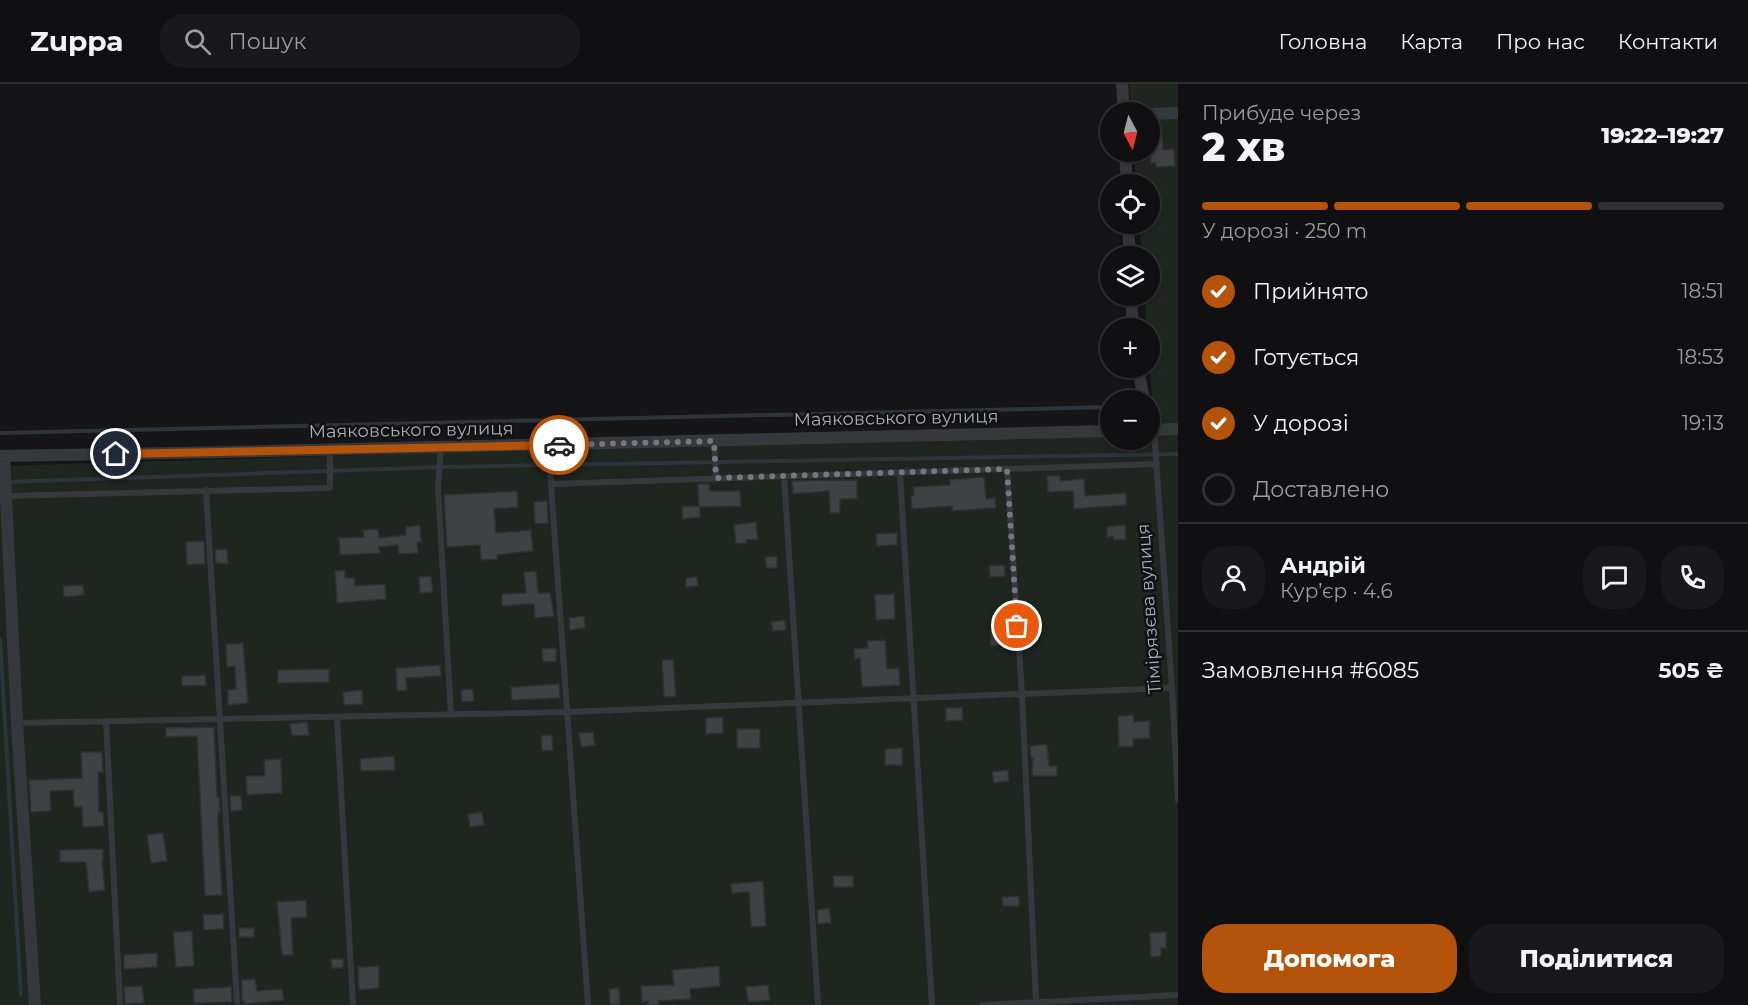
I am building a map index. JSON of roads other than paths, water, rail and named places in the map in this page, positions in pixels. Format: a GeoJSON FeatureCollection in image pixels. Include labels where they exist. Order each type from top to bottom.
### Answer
{"type":"FeatureCollection","features":[{"type":"Feature","properties":{"kind":"street"},"geometry":{"type":"LineString","coordinates":[[1122,84],[1123,102]]}},
{"type":"Feature","properties":{"kind":"street"},"geometry":{"type":"LineString","coordinates":[[1160,114],[1178,113]]}},
{"type":"Feature","properties":{"kind":"street"},"geometry":{"type":"LineString","coordinates":[[1160,430],[1178,429]]}},
{"type":"Feature","properties":{"kind":"street","name":"Маяковського вулиця"},"geometry":{"type":"LineString","coordinates":[[2,456],[330,455],[441,447],[1100,431]]}},
{"type":"Feature","properties":{"kind":"street"},"geometry":{"type":"LineString","coordinates":[[2,456],[35,1005]]}},
{"type":"Feature","properties":{"kind":"lane"},"geometry":{"type":"LineString","coordinates":[[714,441],[716,478]]}},
{"type":"Feature","properties":{"kind":"lane"},"geometry":{"type":"LineString","coordinates":[[550,445],[588,1005]]}},
{"type":"Feature","properties":{"kind":"lane"},"geometry":{"type":"LineString","coordinates":[[441,447],[438,487],[451,715]]}},
{"type":"Feature","properties":{"kind":"lane","name":"Тімірязєва вулиця"},"geometry":{"type":"LineString","coordinates":[[1155,450],[1178,800]]}},
{"type":"Feature","properties":{"kind":"lane"},"geometry":{"type":"LineString","coordinates":[[5,494],[330,488],[330,455]]}},
{"type":"Feature","properties":{"kind":"lane"},"geometry":{"type":"LineString","coordinates":[[551,484],[1157,464]]}},
{"type":"Feature","properties":{"kind":"lane"},"geometry":{"type":"LineString","coordinates":[[1007,469],[1022,694],[1036,1001]]}},
{"type":"Feature","properties":{"kind":"lane"},"geometry":{"type":"LineString","coordinates":[[900,472],[932,1005]]}},
{"type":"Feature","properties":{"kind":"lane"},"geometry":{"type":"LineString","coordinates":[[784,476],[818,1005]]}},
{"type":"Feature","properties":{"kind":"lane"},"geometry":{"type":"LineString","coordinates":[[206,490],[237,1002]]}},
{"type":"Feature","properties":{"kind":"lane"},"geometry":{"type":"LineString","coordinates":[[17,723],[567,712],[1172,688]]}},
{"type":"Feature","properties":{"kind":"lane"},"geometry":{"type":"LineString","coordinates":[[337,717],[353,1005]]}},
{"type":"Feature","properties":{"kind":"lane"},"geometry":{"type":"LineString","coordinates":[[106,722],[120,1005]]}},
{"type":"Feature","properties":{"kind":"lane"},"geometry":{"type":"LineString","coordinates":[[982,1005],[1178,995]]}},
{"type":"Feature","properties":{"kind":"waterway"},"geometry":{"type":"LineString","coordinates":[[0,433],[1100,407]]}},
{"type":"Feature","properties":{"kind":"waterway"},"geometry":{"type":"LineString","coordinates":[[6,482],[443,467],[1178,454]]}},
{"type":"Feature","properties":{"kind":"waterway"},"geometry":{"type":"LineString","coordinates":[[0,639],[21,995]]}}]}
